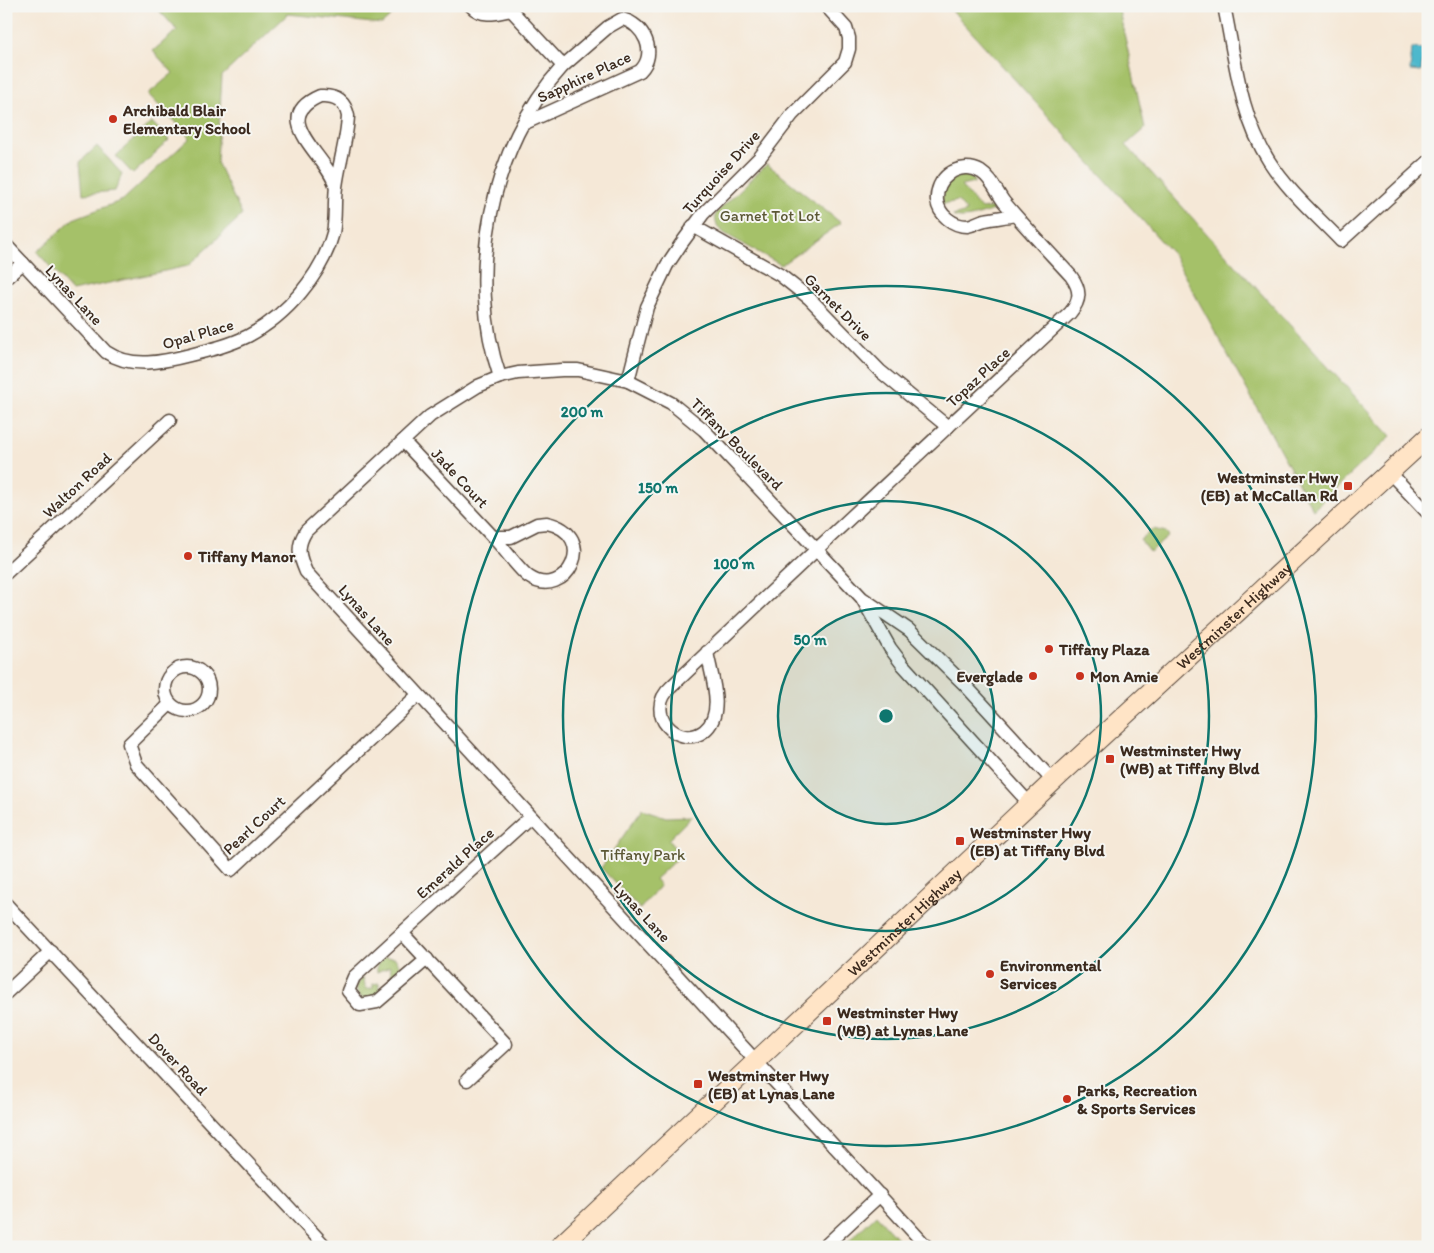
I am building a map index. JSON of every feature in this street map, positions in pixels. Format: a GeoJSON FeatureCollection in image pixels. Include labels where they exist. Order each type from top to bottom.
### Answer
{"type":"FeatureCollection","features":[{"type":"Feature","properties":{"kind":"main road","name":"Westminster Highway"},"geometry":{"type":"LineString","coordinates":[[559,1247],[1029,803],[1428,437]]}},
{"type":"Feature","properties":{"kind":"street","name":"Sapphire Place"},"geometry":{"type":"LineString","coordinates":[[472,6],[476,11],[491,15],[511,8],[563,66]]}},
{"type":"Feature","properties":{"kind":"street","name":"Turquoise Drive"},"geometry":{"type":"LineString","coordinates":[[628,382],[647,307],[667,265],[693,226],[760,157],[792,115],[845,62],[850,38],[846,28],[826,6]]}},
{"type":"Feature","properties":{"kind":"street"},"geometry":{"type":"LineString","coordinates":[[1224,6],[1244,101],[1258,140],[1283,178],[1341,241],[1428,162]]}},
{"type":"Feature","properties":{"kind":"street","name":"Sapphire Place"},"geometry":{"type":"LineString","coordinates":[[500,377],[487,324],[484,290],[485,254],[492,207],[523,124],[539,94],[563,66],[608,27],[622,19],[634,24],[643,33],[648,44],[648,56],[640,71],[523,124]]}},
{"type":"Feature","properties":{"kind":"street","name":"Opal Place"},"geometry":{"type":"LineString","coordinates":[[124,361],[137,363],[166,361],[214,349],[247,336],[273,319],[308,282],[325,255],[334,226],[336,188],[348,116],[346,107],[341,101],[335,97],[320,96],[301,109],[298,122],[307,143],[332,173],[336,188]]}},
{"type":"Feature","properties":{"kind":"street"},"geometry":{"type":"LineString","coordinates":[[958,169],[973,169],[986,176],[994,190],[1015,215],[983,220],[967,226],[958,225],[944,216],[940,208],[938,192],[940,184],[946,176],[958,169]]}},
{"type":"Feature","properties":{"kind":"street","name":"Topaz Place"},"geometry":{"type":"LineString","coordinates":[[707,652],[716,707],[713,720],[700,734],[694,736],[670,730],[661,718],[659,705],[664,693],[707,652],[818,550],[1077,304],[1080,296],[1077,284],[1015,215]]}},
{"type":"Feature","properties":{"kind":"street","name":"Garnet Drive"},"geometry":{"type":"LineString","coordinates":[[693,226],[780,275],[809,298],[880,371],[948,427]]}},
{"type":"Feature","properties":{"kind":"street","name":"Lynas Lane"},"geometry":{"type":"LineString","coordinates":[[6,245],[94,340],[113,357],[124,361]]}},
{"type":"Feature","properties":{"kind":"street"},"geometry":{"type":"LineString","coordinates":[[6,278],[23,263]]}},
{"type":"Feature","properties":{"kind":"street","name":"Tiffany Boulevard"},"geometry":{"type":"LineString","coordinates":[[298,552],[306,531],[430,416],[468,391],[500,377],[534,371],[578,370],[628,382],[671,403],[690,417],[862,598],[909,630],[965,685],[1053,781]]}},
{"type":"Feature","properties":{"kind":"street","name":"Walton Road"},"geometry":{"type":"LineString","coordinates":[[6,573],[170,420]]}},
{"type":"Feature","properties":{"kind":"street","name":"Jade Court"},"geometry":{"type":"LineString","coordinates":[[403,441],[493,537],[523,572],[539,582],[557,580],[571,567],[574,558],[575,548],[572,539],[566,531],[557,525],[537,524],[511,537],[493,537]]}},
{"type":"Feature","properties":{"kind":"street"},"geometry":{"type":"LineString","coordinates":[[1390,472],[1428,513]]}},
{"type":"Feature","properties":{"kind":"street","name":"Lynas Lane"},"geometry":{"type":"LineString","coordinates":[[298,552],[306,572],[530,817],[758,1060],[927,1247]]}},
{"type":"Feature","properties":{"kind":"street","name":"Tiffany Boulevard"},"geometry":{"type":"LineString","coordinates":[[862,598],[890,648],[1029,803]]}},
{"type":"Feature","properties":{"kind":"street","name":"Pearl Court"},"geometry":{"type":"LineString","coordinates":[[170,704],[128,744],[136,764],[231,870],[418,695]]}},
{"type":"Feature","properties":{"kind":"street","name":"Emerald Place"},"geometry":{"type":"LineString","coordinates":[[427,959],[377,1002],[360,1005],[348,991],[354,977],[530,817]]}},
{"type":"Feature","properties":{"kind":"street","name":"Dover Road"},"geometry":{"type":"LineString","coordinates":[[6,904],[326,1247]]}},
{"type":"Feature","properties":{"kind":"street"},"geometry":{"type":"LineString","coordinates":[[402,933],[506,1044],[467,1080]]}},
{"type":"Feature","properties":{"kind":"street"},"geometry":{"type":"LineString","coordinates":[[6,993],[51,951]]}},
{"type":"Feature","properties":{"kind":"street"},"geometry":{"type":"LineString","coordinates":[[824,1247],[880,1195]]}},
{"type":"Feature","properties":{"kind":"green space"},"geometry":{"type":"Polygon","coordinates":[[[155,6],[402,6],[382,24],[288,14],[222,76],[217,162],[242,215],[188,266],[72,291],[37,252],[73,219],[123,200],[190,138],[148,94],[173,73],[153,51],[177,30],[155,6]]]}},
{"type":"Feature","properties":{"kind":"green space"},"geometry":{"type":"Polygon","coordinates":[[[948,6],[1118,6],[1145,128],[1126,145],[1391,436],[1313,510],[1172,253],[948,6]]]}},
{"type":"Feature","properties":{"kind":"green space"},"geometry":{"type":"Polygon","coordinates":[[[152,122],[169,140],[133,174],[116,156],[152,122]]]}},
{"type":"Feature","properties":{"kind":"green space"},"geometry":{"type":"Polygon","coordinates":[[[97,146],[122,174],[115,191],[83,194],[80,162],[97,146]]]}},
{"type":"Feature","properties":{"kind":"green space","name":"Garnet Tot Lot"},"geometry":{"type":"Polygon","coordinates":[[[767,164],[841,223],[781,265],[724,233],[715,219],[716,213],[767,164]]]}},
{"type":"Feature","properties":{"kind":"green space"},"geometry":{"type":"Polygon","coordinates":[[[963,173],[973,179],[974,183],[961,186],[981,209],[995,207],[996,209],[980,215],[957,218],[953,216],[967,212],[958,201],[942,204],[943,194],[947,185],[953,178],[963,173]]]}},
{"type":"Feature","properties":{"kind":"green space"},"geometry":{"type":"Polygon","coordinates":[[[1153,529],[1166,532],[1169,536],[1150,552],[1140,540],[1153,529]]]}},
{"type":"Feature","properties":{"kind":"green space","name":"Tiffany Park"},"geometry":{"type":"Polygon","coordinates":[[[642,809],[666,817],[692,816],[668,840],[681,855],[655,879],[660,885],[640,909],[601,868],[642,809]]]}},
{"type":"Feature","properties":{"kind":"green space"},"geometry":{"type":"Polygon","coordinates":[[[385,957],[395,958],[401,967],[398,974],[392,978],[390,966],[377,972],[377,964],[385,957]]]}},
{"type":"Feature","properties":{"kind":"green space"},"geometry":{"type":"Polygon","coordinates":[[[363,977],[366,989],[373,988],[373,984],[379,983],[380,990],[373,998],[364,999],[358,995],[356,987],[363,977]]]}},
{"type":"Feature","properties":{"kind":"green space"},"geometry":{"type":"Polygon","coordinates":[[[876,1215],[905,1247],[843,1247],[876,1215]]]}},
{"type":"Feature","properties":{"kind":"water"},"geometry":{"type":"Polygon","coordinates":[[[1412,48],[1424,49],[1421,72],[1410,71],[1412,48]]]}},
{"type":"Feature","properties":{"kind":"place","name":"Archibald Blair Elementary School"},"geometry":{"type":"Point","coordinates":[113,119]}},
{"type":"Feature","properties":{"kind":"place","name":"Westminster Hwy (EB) at McCallan Rd"},"geometry":{"type":"Point","coordinates":[1348,486]}},
{"type":"Feature","properties":{"kind":"place","name":"Tiffany Manor"},"geometry":{"type":"Point","coordinates":[188,556]}},
{"type":"Feature","properties":{"kind":"place","name":"Tiffany Plaza"},"geometry":{"type":"Point","coordinates":[1049,649]}},
{"type":"Feature","properties":{"kind":"place","name":"Everglade"},"geometry":{"type":"Point","coordinates":[1033,676]}},
{"type":"Feature","properties":{"kind":"place","name":"Mon Amie"},"geometry":{"type":"Point","coordinates":[1080,676]}},
{"type":"Feature","properties":{"kind":"place","name":"Westminster Hwy (WB) at Tiffany Blvd"},"geometry":{"type":"Point","coordinates":[1110,759]}},
{"type":"Feature","properties":{"kind":"place","name":"Westminster Hwy (EB) at Tiffany Blvd"},"geometry":{"type":"Point","coordinates":[960,841]}},
{"type":"Feature","properties":{"kind":"place","name":"Environmental Services"},"geometry":{"type":"Point","coordinates":[990,974]}},
{"type":"Feature","properties":{"kind":"place","name":"Westminster Hwy (WB) at Lynas Lane"},"geometry":{"type":"Point","coordinates":[827,1021]}},
{"type":"Feature","properties":{"kind":"place","name":"Westminster Hwy (EB) at Lynas Lane"},"geometry":{"type":"Point","coordinates":[698,1084]}},
{"type":"Feature","properties":{"kind":"place","name":"Parks, Recreation & Sports Services"},"geometry":{"type":"Point","coordinates":[1067,1099]}}]}
